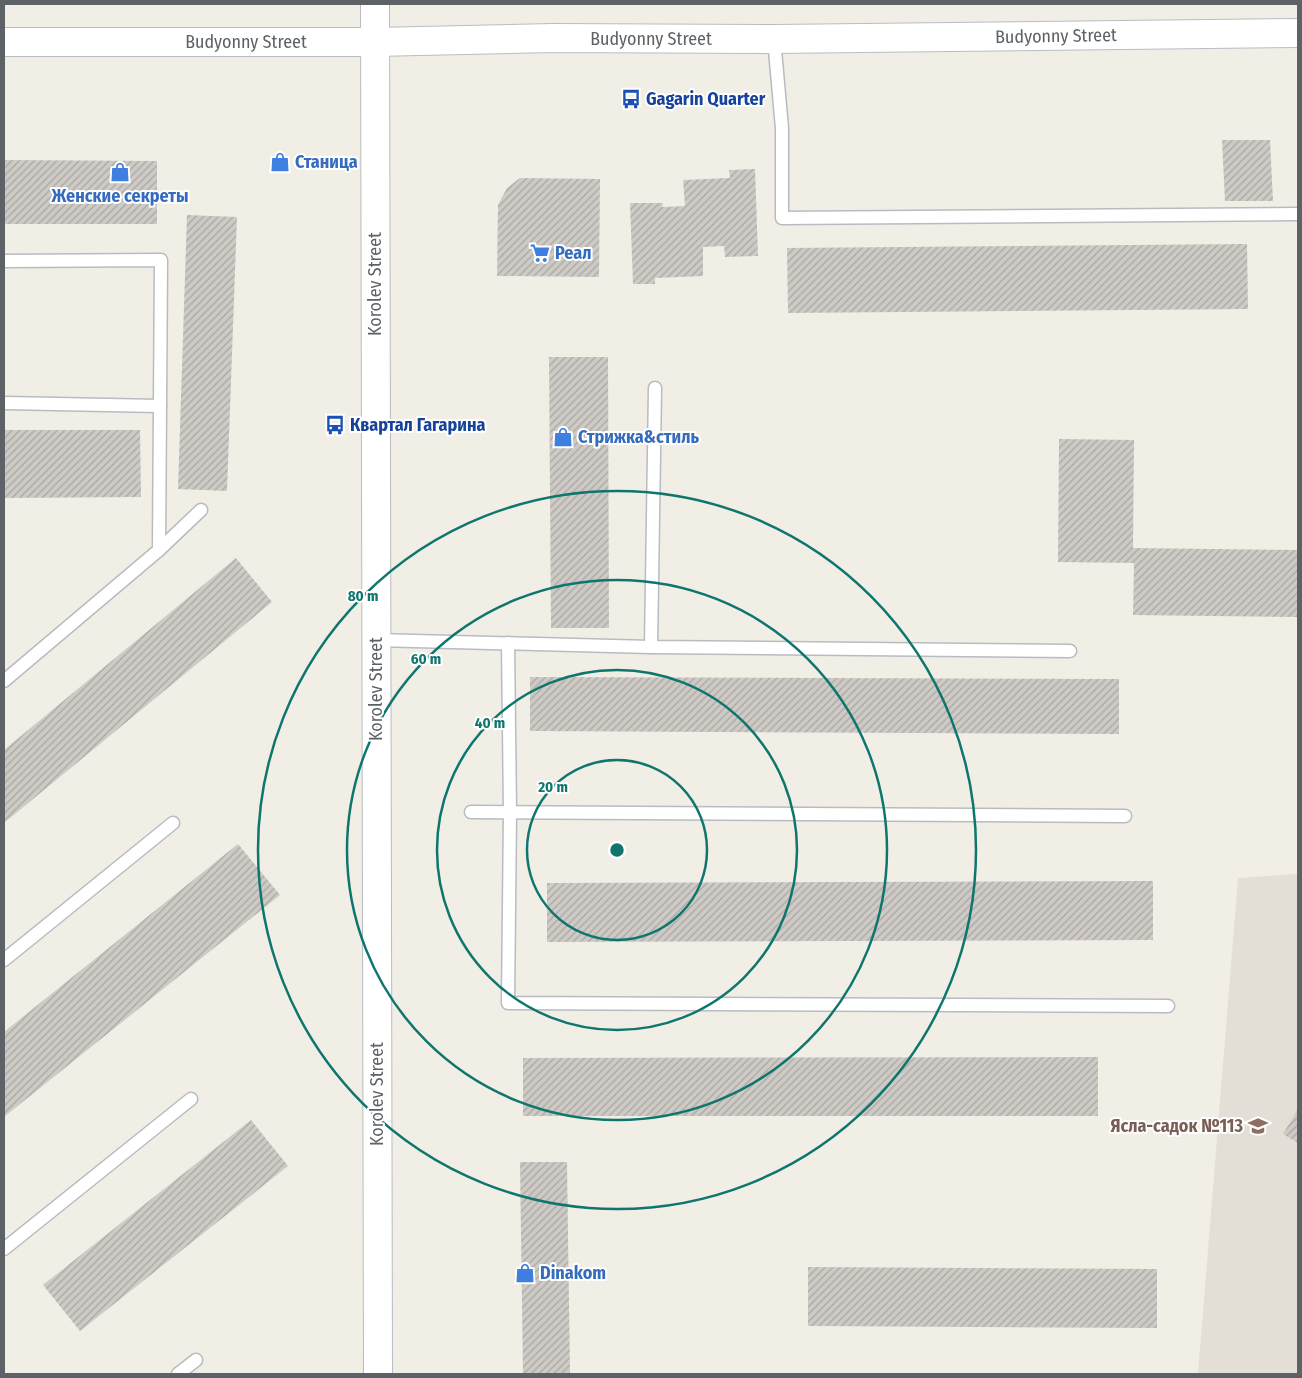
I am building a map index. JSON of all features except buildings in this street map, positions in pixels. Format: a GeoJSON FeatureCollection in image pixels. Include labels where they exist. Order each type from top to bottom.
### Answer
{"type":"FeatureCollection","features":[{"type":"Feature","properties":{"kind":"street","name":"Korolev Street"},"geometry":{"type":"LineString","coordinates":[[375,4],[378,1374]]}},
{"type":"Feature","properties":{"kind":"street","name":"Budyonny Street"},"geometry":{"type":"LineString","coordinates":[[4,42],[375,42],[553,38],[774,39],[1298,33]]}},
{"type":"Feature","properties":{"kind":"lane"},"geometry":{"type":"LineString","coordinates":[[774,39],[782,128],[782,218],[1298,214]]}},
{"type":"Feature","properties":{"kind":"lane"},"geometry":{"type":"LineString","coordinates":[[4,260],[161,260],[159,550]]}},
{"type":"Feature","properties":{"kind":"lane"},"geometry":{"type":"LineString","coordinates":[[652,647],[655,388]]}},
{"type":"Feature","properties":{"kind":"lane"},"geometry":{"type":"LineString","coordinates":[[4,403],[160,406]]}},
{"type":"Feature","properties":{"kind":"lane"},"geometry":{"type":"LineString","coordinates":[[4,681],[159,550],[201,510]]}},
{"type":"Feature","properties":{"kind":"lane"},"geometry":{"type":"LineString","coordinates":[[376,640],[652,647],[1070,651]]}},
{"type":"Feature","properties":{"kind":"lane"},"geometry":{"type":"LineString","coordinates":[[508,643],[510,812],[508,1003],[1168,1006]]}},
{"type":"Feature","properties":{"kind":"lane"},"geometry":{"type":"LineString","coordinates":[[471,812],[1125,816]]}},
{"type":"Feature","properties":{"kind":"lane"},"geometry":{"type":"LineString","coordinates":[[4,960],[173,823]]}},
{"type":"Feature","properties":{"kind":"lane"},"geometry":{"type":"LineString","coordinates":[[4,1249],[191,1099]]}},
{"type":"Feature","properties":{"kind":"lane"},"geometry":{"type":"LineString","coordinates":[[178,1374],[196,1360]]}},
{"type":"Feature","properties":{"kind":"shaded area","name":"Ясла-садок №113"},"geometry":{"type":"Polygon","coordinates":[[[1298,874],[1298,1374],[1198,1374],[1238,878],[1298,874]]]}},
{"type":"Feature","properties":{"kind":"place","name":"Gagarin Quarter"},"geometry":{"type":"Point","coordinates":[631,99]}},
{"type":"Feature","properties":{"kind":"place","name":"Станица"},"geometry":{"type":"Point","coordinates":[280,162]}},
{"type":"Feature","properties":{"kind":"place","name":"Женские секреты"},"geometry":{"type":"Point","coordinates":[120,172]}},
{"type":"Feature","properties":{"kind":"place","name":"Реал"},"geometry":{"type":"Point","coordinates":[540,253]}},
{"type":"Feature","properties":{"kind":"place","name":"Квартал Гагарина"},"geometry":{"type":"Point","coordinates":[335,425]}},
{"type":"Feature","properties":{"kind":"place","name":"Стрижка&стиль"},"geometry":{"type":"Point","coordinates":[563,437]}},
{"type":"Feature","properties":{"kind":"place","name":"Ясла-садок №113"},"geometry":{"type":"Point","coordinates":[1258,1126]}},
{"type":"Feature","properties":{"kind":"place","name":"Dinakom"},"geometry":{"type":"Point","coordinates":[525,1273]}}]}
